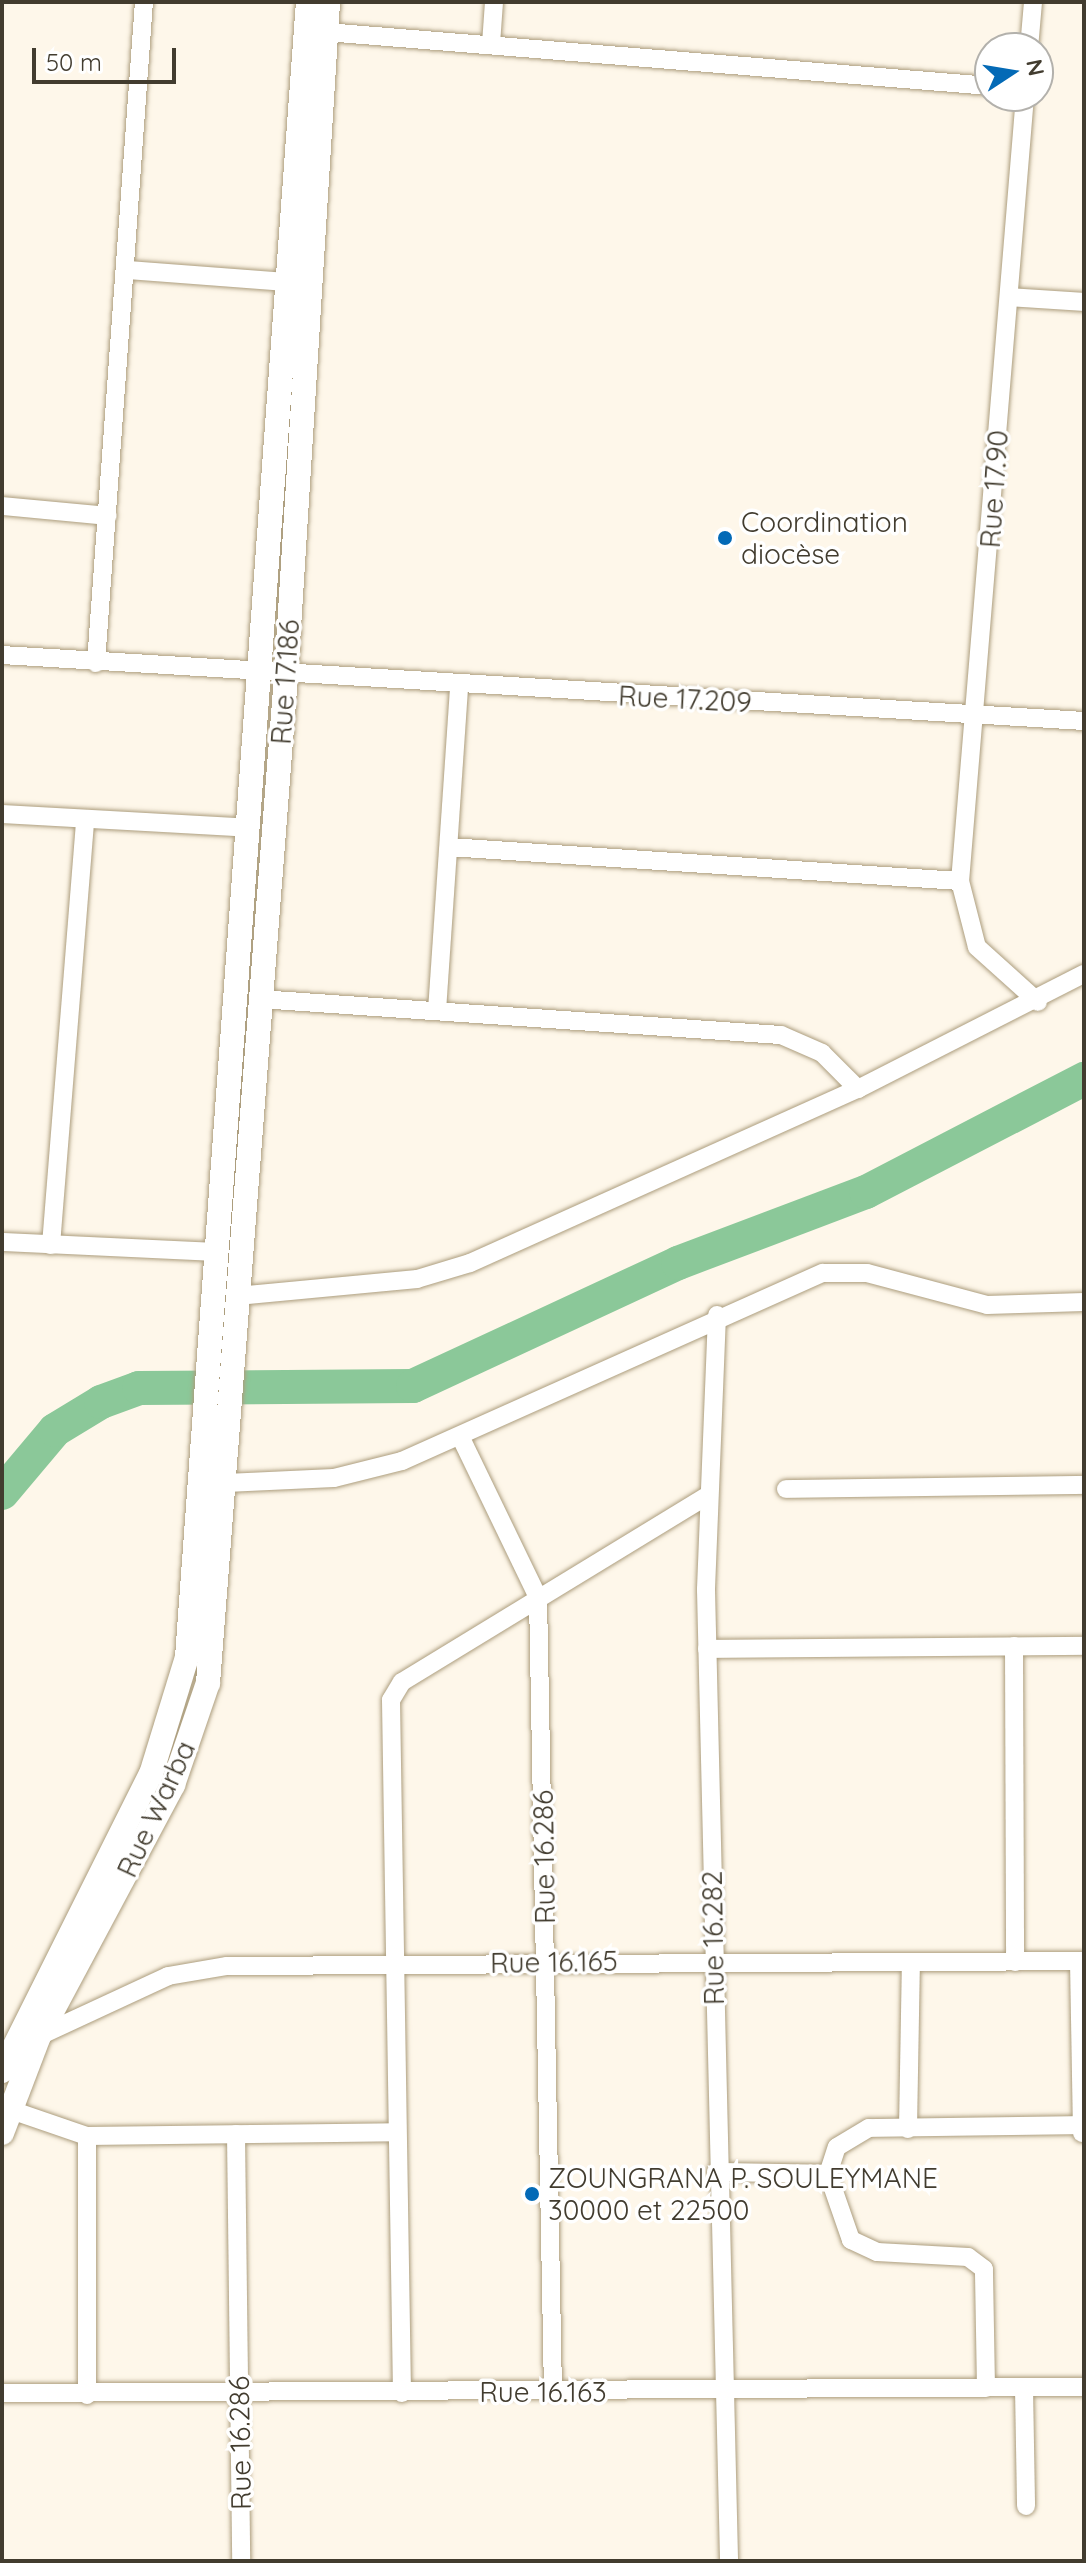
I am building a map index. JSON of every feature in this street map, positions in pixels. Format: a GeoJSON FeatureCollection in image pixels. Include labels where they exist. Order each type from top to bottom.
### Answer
{"type":"FeatureCollection","features":[{"type":"Feature","properties":{"kind":"main road"},"geometry":{"type":"LineString","coordinates":[[2,2071],[151,1774],[187,1657],[213,1252],[249,828],[308,2]]}},
{"type":"Feature","properties":{"kind":"main road","name":"Rue 17.186"},"geometry":{"type":"LineString","coordinates":[[229,1414],[286,676],[328,2]]}},
{"type":"Feature","properties":{"kind":"main road","name":"Rue Warba"},"geometry":{"type":"LineString","coordinates":[[6,2121],[39,2036],[173,1785],[208,1683],[229,1414]]}},
{"type":"Feature","properties":{"kind":"street"},"geometry":{"type":"LineString","coordinates":[[96,663],[127,270],[144,2]]}},
{"type":"Feature","properties":{"kind":"street"},"geometry":{"type":"LineString","coordinates":[[491,44],[494,2]]}},
{"type":"Feature","properties":{"kind":"street"},"geometry":{"type":"LineString","coordinates":[[1030,32],[1033,2]]}},
{"type":"Feature","properties":{"kind":"street"},"geometry":{"type":"LineString","coordinates":[[326,32],[974,85]]}},
{"type":"Feature","properties":{"kind":"street","name":"Rue 17.90"},"geometry":{"type":"LineString","coordinates":[[1024,112],[960,881],[977,947],[1038,1002]]}},
{"type":"Feature","properties":{"kind":"street"},"geometry":{"type":"LineString","coordinates":[[127,270],[288,282]]}},
{"type":"Feature","properties":{"kind":"street"},"geometry":{"type":"LineString","coordinates":[[1009,297],[1084,302]]}},
{"type":"Feature","properties":{"kind":"street"},"geometry":{"type":"LineString","coordinates":[[2,506],[108,516]]}},
{"type":"Feature","properties":{"kind":"street"},"geometry":{"type":"LineString","coordinates":[[2,655],[259,675]]}},
{"type":"Feature","properties":{"kind":"street","name":"Rue 17.209"},"geometry":{"type":"LineString","coordinates":[[259,675],[1084,721]]}},
{"type":"Feature","properties":{"kind":"street"},"geometry":{"type":"LineString","coordinates":[[437,1011],[459,686]]}},
{"type":"Feature","properties":{"kind":"street"},"geometry":{"type":"LineString","coordinates":[[2,814],[249,828]]}},
{"type":"Feature","properties":{"kind":"street"},"geometry":{"type":"LineString","coordinates":[[51,1245],[85,819]]}},
{"type":"Feature","properties":{"kind":"street"},"geometry":{"type":"LineString","coordinates":[[449,847],[960,881]]}},
{"type":"Feature","properties":{"kind":"street"},"geometry":{"type":"LineString","coordinates":[[237,1296],[417,1279],[470,1263],[858,1089],[1038,1002],[1084,974]]}},
{"type":"Feature","properties":{"kind":"street"},"geometry":{"type":"LineString","coordinates":[[259,999],[781,1035],[822,1053],[858,1089]]}},
{"type":"Feature","properties":{"kind":"street"},"geometry":{"type":"LineString","coordinates":[[2,1242],[213,1252]]}},
{"type":"Feature","properties":{"kind":"street"},"geometry":{"type":"LineString","coordinates":[[226,1483],[334,1478],[460,1436],[799,1279],[852,1271],[987,1305],[1084,1302]]}},
{"type":"Feature","properties":{"kind":"street","name":"Rue 16.282"},"geometry":{"type":"LineString","coordinates":[[717,1315],[707,1496],[707,1649],[716,2172],[729,2561]]}},
{"type":"Feature","properties":{"kind":"street","name":"Rue 16.286"},"geometry":{"type":"LineString","coordinates":[[460,1436],[538,1597],[553,2391]]}},
{"type":"Feature","properties":{"kind":"street"},"geometry":{"type":"LineString","coordinates":[[786,1489],[1084,1485]]}},
{"type":"Feature","properties":{"kind":"street"},"geometry":{"type":"LineString","coordinates":[[402,2393],[397,2132],[399,1967],[391,1700],[402,1682],[707,1496]]}},
{"type":"Feature","properties":{"kind":"street"},"geometry":{"type":"LineString","coordinates":[[1014,1646],[1015,1962]]}},
{"type":"Feature","properties":{"kind":"street"},"geometry":{"type":"LineString","coordinates":[[707,1649],[1084,1646]]}},
{"type":"Feature","properties":{"kind":"street","name":"Rue 16.165"},"geometry":{"type":"LineString","coordinates":[[39,2036],[197,1969],[399,1967],[546,1960],[911,1964],[1081,1961]]}},
{"type":"Feature","properties":{"kind":"street"},"geometry":{"type":"LineString","coordinates":[[986,2388],[984,2269],[968,2257],[863,2249],[845,2229],[828,2174],[847,2136],[869,2128],[1081,2130],[1081,1961]]}},
{"type":"Feature","properties":{"kind":"street"},"geometry":{"type":"LineString","coordinates":[[908,2129],[911,1964]]}},
{"type":"Feature","properties":{"kind":"street"},"geometry":{"type":"LineString","coordinates":[[6,2121],[87,2136],[397,2132]]}},
{"type":"Feature","properties":{"kind":"street","name":"Rue 16.286"},"geometry":{"type":"LineString","coordinates":[[236,2134],[241,2561]]}},
{"type":"Feature","properties":{"kind":"street"},"geometry":{"type":"LineString","coordinates":[[87,2136],[87,2395]]}},
{"type":"Feature","properties":{"kind":"street"},"geometry":{"type":"LineString","coordinates":[[716,2172],[828,2174]]}},
{"type":"Feature","properties":{"kind":"street","name":"Rue 16.163"},"geometry":{"type":"LineString","coordinates":[[2,2393],[87,2395],[1084,2387]]}},
{"type":"Feature","properties":{"kind":"street"},"geometry":{"type":"LineString","coordinates":[[1024,2388],[1026,2506]]}},
{"type":"Feature","properties":{"kind":"waterway"},"geometry":{"type":"LineString","coordinates":[[2,1493],[55,1430],[101,1402],[139,1388],[413,1386],[678,1263],[866,1192],[1084,1079]]}},
{"type":"Feature","properties":{"kind":"place","name":"Coordination diocèse"},"geometry":{"type":"Point","coordinates":[725,538]}},
{"type":"Feature","properties":{"kind":"place","name":"ZOUNGRANA P. SOULEYMANE 30000 et 22500"},"geometry":{"type":"Point","coordinates":[532,2194]}}]}
